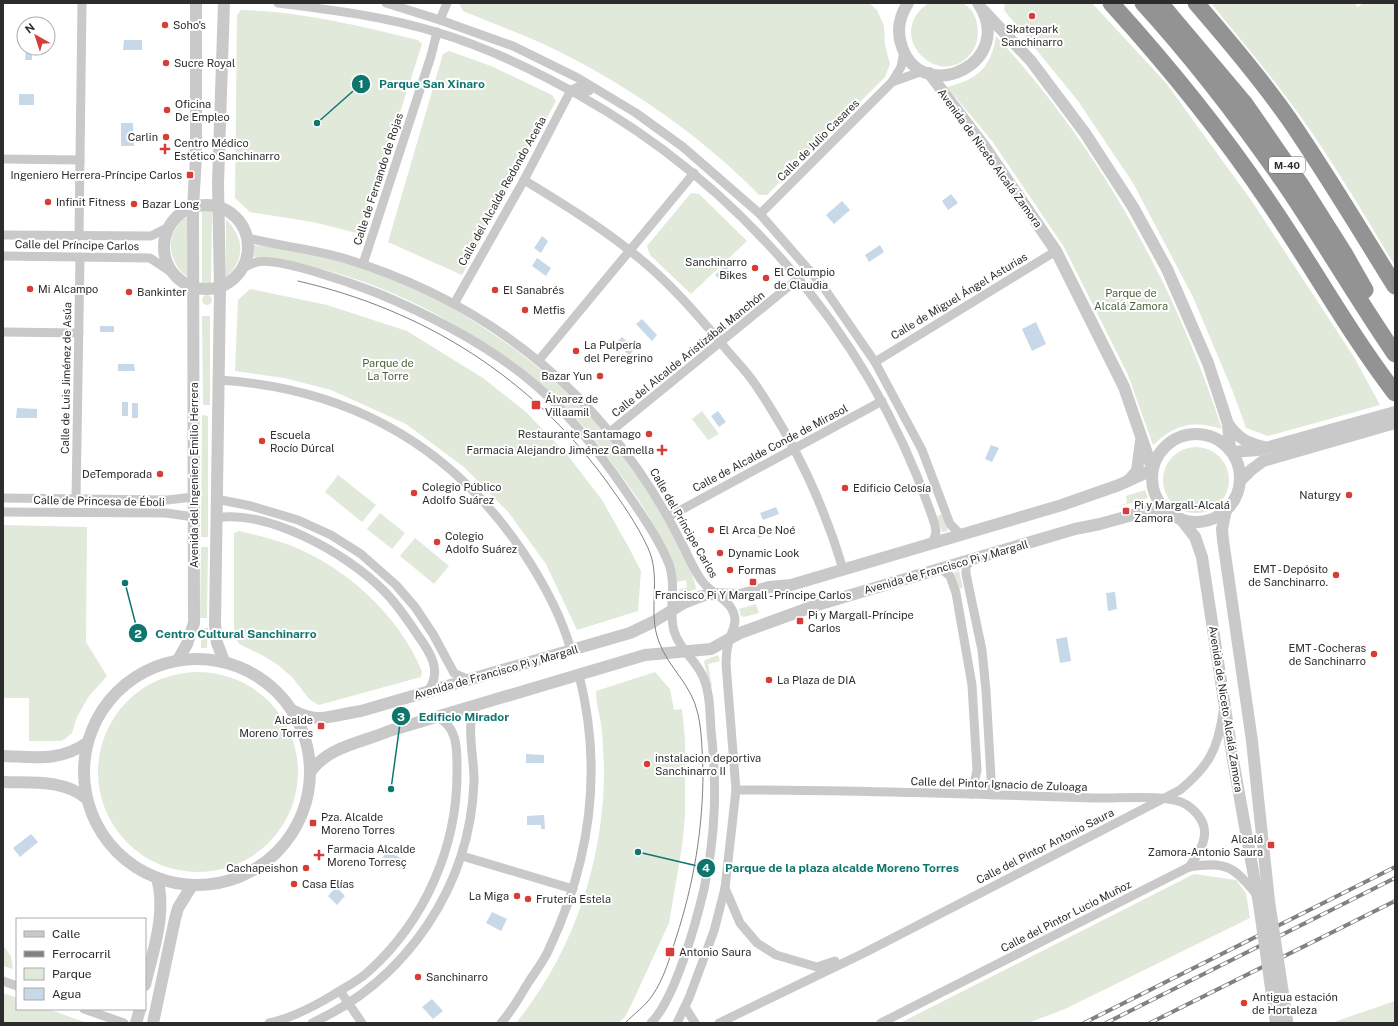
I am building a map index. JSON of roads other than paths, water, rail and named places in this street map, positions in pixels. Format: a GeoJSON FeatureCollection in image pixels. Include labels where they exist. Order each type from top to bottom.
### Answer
{"type":"FeatureCollection","features":[{"type":"Feature","properties":{"kind":"highway"},"geometry":{"type":"LineString","coordinates":[[1111,3],[1173,73],[1218,130],[1270,203],[1353,334],[1395,393]]}},
{"type":"Feature","properties":{"kind":"highway"},"geometry":{"type":"LineString","coordinates":[[1143,3],[1171,34],[1239,118],[1284,182],[1395,354]]}},
{"type":"Feature","properties":{"kind":"highway","name":"M-40"},"geometry":{"type":"LineString","coordinates":[[1160,3],[1245,104],[1344,253],[1395,340]]}},
{"type":"Feature","properties":{"kind":"highway","name":"M-40"},"geometry":{"type":"LineString","coordinates":[[1196,3],[1249,67],[1288,118],[1323,170],[1395,286]]}},
{"type":"Feature","properties":{"kind":"street"},"geometry":{"type":"LineString","coordinates":[[80,236],[82,3]]}},
{"type":"Feature","properties":{"kind":"street","name":"Avenida del Ingeniero Emilio Herrera"},"geometry":{"type":"LineString","coordinates":[[178,660],[187,644],[194,622],[193,207],[196,157],[196,3]]}},
{"type":"Feature","properties":{"kind":"street","name":"Avenida del Ingeniero Emilio Herrera"},"geometry":{"type":"LineString","coordinates":[[224,3],[218,206],[220,288],[215,624],[217,643],[224,661]]}},
{"type":"Feature","properties":{"kind":"street"},"geometry":{"type":"LineString","coordinates":[[278,3],[356,13],[437,32],[509,59],[571,90],[640,132],[694,173],[733,207],[799,278],[836,328],[882,401],[911,460],[936,532],[933,543]]}},
{"type":"Feature","properties":{"kind":"street"},"geometry":{"type":"LineString","coordinates":[[386,3],[440,20],[513,46],[578,78],[636,113],[683,147],[760,214],[822,285],[875,362],[922,450],[950,524],[961,535]]}},
{"type":"Feature","properties":{"kind":"street"},"geometry":{"type":"LineString","coordinates":[[440,20],[447,3]]}},
{"type":"Feature","properties":{"kind":"street"},"geometry":{"type":"LineString","coordinates":[[902,6],[899,24],[899,39],[904,52]]}},
{"type":"Feature","properties":{"kind":"street"},"geometry":{"type":"LineString","coordinates":[[926,72],[940,75],[952,75],[963,71],[980,56],[986,45],[988,34],[987,22],[983,7]]}},
{"type":"Feature","properties":{"kind":"street"},"geometry":{"type":"LineString","coordinates":[[983,7],[1031,61],[1085,133],[1133,207],[1167,269],[1208,364],[1228,424],[1231,450],[1238,464],[1240,482],[1236,497],[1226,510],[1218,516],[1204,521],[1180,519],[1168,512],[1156,494],[1152,469],[1157,457],[1169,444],[1187,435],[1199,434],[1210,436],[1231,450],[1248,452],[1371,424],[1395,423]]}},
{"type":"Feature","properties":{"kind":"street","name":"Calle de Fernando de Rojas"},"geometry":{"type":"LineString","coordinates":[[363,264],[431,56],[437,32]]}},
{"type":"Feature","properties":{"kind":"street","name":"Avenida de Niceto Alcalá Zamora"},"geometry":{"type":"LineString","coordinates":[[904,52],[912,63],[926,72],[984,146],[1056,251],[1124,387],[1152,469]]}},
{"type":"Feature","properties":{"kind":"street","name":"Calle de Julio Casares"},"geometry":{"type":"LineString","coordinates":[[760,214],[892,82],[901,67],[904,52]]}},
{"type":"Feature","properties":{"kind":"street","name":"Calle de Julio Casares"},"geometry":{"type":"LineString","coordinates":[[892,82],[926,72]]}},
{"type":"Feature","properties":{"kind":"street"},"geometry":{"type":"LineString","coordinates":[[571,90],[580,86],[613,105],[636,113]]}},
{"type":"Feature","properties":{"kind":"street","name":"Calle del Alcalde Redondo Aceña"},"geometry":{"type":"LineString","coordinates":[[454,304],[524,180],[571,90]]}},
{"type":"Feature","properties":{"kind":"street"},"geometry":{"type":"LineString","coordinates":[[3,159],[80,160]]}},
{"type":"Feature","properties":{"kind":"street"},"geometry":{"type":"LineString","coordinates":[[539,360],[694,173]]}},
{"type":"Feature","properties":{"kind":"street"},"geometry":{"type":"LineString","coordinates":[[524,180],[577,212],[630,251],[668,285],[721,342],[755,384],[793,449],[835,543],[843,569]]}},
{"type":"Feature","properties":{"kind":"street"},"geometry":{"type":"LineString","coordinates":[[205,204],[218,206],[232,213],[242,224],[248,238],[248,248],[243,268],[236,277],[220,288],[203,289],[179,280],[172,272],[165,257],[164,242],[169,227],[175,218],[193,207],[205,204]]}},
{"type":"Feature","properties":{"kind":"street"},"geometry":{"type":"LineString","coordinates":[[733,207],[760,214]]}},
{"type":"Feature","properties":{"kind":"street","name":"Calle del Príncipe Carlos"},"geometry":{"type":"LineString","coordinates":[[3,235],[151,236],[169,227]]}},
{"type":"Feature","properties":{"kind":"street","name":"Calle del Príncipe Carlos"},"geometry":{"type":"LineString","coordinates":[[248,238],[316,251],[363,264],[427,290],[454,304],[510,338],[539,360],[581,399],[634,462],[668,517],[697,574],[708,588],[718,595]]}},
{"type":"Feature","properties":{"kind":"street","name":"Calle de Miguel Ángel Asturias"},"geometry":{"type":"LineString","coordinates":[[875,362],[1056,251]]}},
{"type":"Feature","properties":{"kind":"street","name":"Calle del Príncipe Carlos"},"geometry":{"type":"LineString","coordinates":[[3,256],[150,258],[172,272]]}},
{"type":"Feature","properties":{"kind":"street","name":"Calle de Luis Jiménez de Asúa"},"geometry":{"type":"LineString","coordinates":[[76,499],[80,257]]}},
{"type":"Feature","properties":{"kind":"street"},"geometry":{"type":"LineString","coordinates":[[243,268],[259,262],[276,263],[346,280],[422,312],[493,353],[534,384],[581,431],[603,458],[648,525],[669,564],[672,575],[673,627],[684,652],[701,673],[708,691],[715,769],[716,809],[711,850],[696,924],[671,989],[660,1011],[651,1023]]}},
{"type":"Feature","properties":{"kind":"street","name":"Calle del Alcalde Aristizábal Manchón"},"geometry":{"type":"LineString","coordinates":[[610,432],[799,278]]}},
{"type":"Feature","properties":{"kind":"street"},"geometry":{"type":"LineString","coordinates":[[3,332],[79,333]]}},
{"type":"Feature","properties":{"kind":"street"},"geometry":{"type":"LineString","coordinates":[[219,380],[252,382],[291,389],[352,408],[390,427],[442,461],[474,490],[509,531],[539,578],[561,622],[571,650]]}},
{"type":"Feature","properties":{"kind":"street","name":"Calle de Alcalde Conde de Mirasol"},"geometry":{"type":"LineString","coordinates":[[668,517],[882,401]]}},
{"type":"Feature","properties":{"kind":"street"},"geometry":{"type":"LineString","coordinates":[[1240,482],[1250,470],[1263,461],[1371,424],[1395,412]]}},
{"type":"Feature","properties":{"kind":"street"},"geometry":{"type":"LineString","coordinates":[[1228,424],[1238,437],[1245,441],[1267,448]]}},
{"type":"Feature","properties":{"kind":"street","name":"Avenida de Niceto Alcalá Zamora"},"geometry":{"type":"LineString","coordinates":[[1128,482],[1137,471],[1141,438]]}},
{"type":"Feature","properties":{"kind":"street","name":"Avenida de Francisco Pi y Margall"},"geometry":{"type":"LineString","coordinates":[[292,710],[313,718],[322,719],[361,711],[636,630],[693,599],[718,595],[740,595],[769,587],[791,585],[1062,505],[1128,482],[1152,469]]}},
{"type":"Feature","properties":{"kind":"street","name":"Calle de Princesa de Éboli"},"geometry":{"type":"LineString","coordinates":[[3,498],[167,500],[193,497]]}},
{"type":"Feature","properties":{"kind":"street"},"geometry":{"type":"LineString","coordinates":[[216,499],[251,506],[298,520],[330,534],[361,554],[396,585],[415,607],[433,634],[452,670],[458,676],[469,680]]}},
{"type":"Feature","properties":{"kind":"street","name":"Avenida de Niceto Alcalá Zamora"},"geometry":{"type":"LineString","coordinates":[[1226,510],[1222,529],[1223,540],[1252,741],[1262,900]]}},
{"type":"Feature","properties":{"kind":"street","name":"Calle de Princesa de Éboli"},"geometry":{"type":"LineString","coordinates":[[3,512],[166,513],[194,517]]}},
{"type":"Feature","properties":{"kind":"street","name":"Avenida de Francisco Pi y Margall"},"geometry":{"type":"LineString","coordinates":[[310,772],[322,759],[334,751],[389,731],[652,653],[712,649],[756,626],[817,605],[1078,528],[1100,524],[1143,512],[1168,512]]}},
{"type":"Feature","properties":{"kind":"street"},"geometry":{"type":"LineString","coordinates":[[216,518],[230,516],[248,518],[287,529],[353,564],[384,591],[405,616],[424,644],[435,669],[434,680],[428,691]]}},
{"type":"Feature","properties":{"kind":"street","name":"Avenida de Niceto Alcalá Zamora"},"geometry":{"type":"LineString","coordinates":[[1180,519],[1195,537],[1202,557],[1236,774],[1262,900]]}},
{"type":"Feature","properties":{"kind":"street"},"geometry":{"type":"LineString","coordinates":[[972,559],[966,567],[966,574],[982,650],[992,795]]}},
{"type":"Feature","properties":{"kind":"street"},"geometry":{"type":"LineString","coordinates":[[940,568],[950,576],[956,593],[972,685],[977,770],[972,794]]}},
{"type":"Feature","properties":{"kind":"street"},"geometry":{"type":"LineString","coordinates":[[677,1023],[685,1007],[714,931],[725,888],[736,790],[726,664],[730,639],[735,625],[734,615],[730,606],[718,595]]}},
{"type":"Feature","properties":{"kind":"street"},"geometry":{"type":"LineString","coordinates":[[207,659],[224,661],[243,668],[261,678],[282,696],[292,710],[304,732],[308,744],[310,772],[308,795],[302,817],[285,844],[274,856],[256,869],[231,880],[191,887],[157,878],[132,866],[118,853],[105,839],[95,822],[86,798],[83,773],[88,742],[99,714],[110,699],[124,686],[139,675],[156,666],[178,660],[207,659]]}},
{"type":"Feature","properties":{"kind":"street"},"geometry":{"type":"LineString","coordinates":[[501,1023],[549,950],[573,889],[584,852],[592,798],[591,753],[586,702],[579,675]]}},
{"type":"Feature","properties":{"kind":"street","name":"Calle del Pintor Antonio Saura"},"geometry":{"type":"LineString","coordinates":[[719,1023],[864,953],[1180,790],[1194,779],[1210,759],[1220,732],[1225,697]]}},
{"type":"Feature","properties":{"kind":"street"},"geometry":{"type":"LineString","coordinates":[[312,1023],[350,1003],[388,972],[419,939],[442,901],[462,856],[470,816],[474,782],[470,717],[477,705]]}},
{"type":"Feature","properties":{"kind":"street"},"geometry":{"type":"LineString","coordinates":[[269,1023],[293,1016],[340,991],[368,972],[400,940],[413,921],[432,887],[452,831],[457,756],[456,742],[451,727],[437,717]]}},
{"type":"Feature","properties":{"kind":"street"},"geometry":{"type":"LineString","coordinates":[[3,756],[58,756],[75,750],[88,742]]}},
{"type":"Feature","properties":{"kind":"street"},"geometry":{"type":"LineString","coordinates":[[3,782],[56,784],[73,789],[86,798]]}},
{"type":"Feature","properties":{"kind":"street","name":"Calle del Pintor Ignacio de Zuloaga"},"geometry":{"type":"LineString","coordinates":[[736,790],[972,794],[1111,799],[1164,798],[1186,804],[1198,815],[1204,825],[1205,837],[1201,851],[1189,867]]}},
{"type":"Feature","properties":{"kind":"street","name":"Calle del Pintor Antonio Saura"},"geometry":{"type":"LineString","coordinates":[[1111,799],[1126,804],[1130,816]]}},
{"type":"Feature","properties":{"kind":"street"},"geometry":{"type":"LineString","coordinates":[[462,856],[573,889]]}},
{"type":"Feature","properties":{"kind":"street","name":"Calle del Pintor Lucio Muñoz"},"geometry":{"type":"LineString","coordinates":[[881,1023],[1189,867],[1209,864],[1229,868],[1235,871],[1262,900]]}},
{"type":"Feature","properties":{"kind":"street"},"geometry":{"type":"LineString","coordinates":[[146,980],[160,916],[161,894],[157,878]]}},
{"type":"Feature","properties":{"kind":"street"},"geometry":{"type":"LineString","coordinates":[[162,1023],[154,1017],[178,908],[191,887]]}},
{"type":"Feature","properties":{"kind":"street","name":"Calle del Pintor Antonio Saura"},"geometry":{"type":"LineString","coordinates":[[725,888],[740,923],[757,942],[776,955],[817,967],[864,953]]}},
{"type":"Feature","properties":{"kind":"street"},"geometry":{"type":"LineString","coordinates":[[1262,900],[1283,1022]]}},
{"type":"Feature","properties":{"kind":"street"},"geometry":{"type":"LineString","coordinates":[[3,981],[16,986]]}},
{"type":"Feature","properties":{"kind":"street"},"geometry":{"type":"LineString","coordinates":[[340,991],[350,1003],[362,1023]]}},
{"type":"Feature","properties":{"kind":"street"},"geometry":{"type":"LineString","coordinates":[[685,1007],[695,1023]]}},
{"type":"Feature","properties":{"kind":"street"},"geometry":{"type":"LineString","coordinates":[[87,1010],[124,1023]]}},
{"type":"Feature","properties":{"kind":"street"},"geometry":{"type":"LineString","coordinates":[[136,1023],[140,1010]]}},
{"type":"Feature","properties":{"kind":"water"},"geometry":{"type":"Polygon","coordinates":[[[124,40],[142,40],[142,50],[123,50],[124,40]]]}},
{"type":"Feature","properties":{"kind":"water"},"geometry":{"type":"Polygon","coordinates":[[[25,56],[32,56],[32,60],[25,60],[25,56]]]}},
{"type":"Feature","properties":{"kind":"water"},"geometry":{"type":"Polygon","coordinates":[[[19,94],[34,94],[34,105],[19,105],[19,94]]]}},
{"type":"Feature","properties":{"kind":"water"},"geometry":{"type":"Polygon","coordinates":[[[121,123],[133,123],[134,146],[121,146],[121,123]]]}},
{"type":"Feature","properties":{"kind":"water"},"geometry":{"type":"Polygon","coordinates":[[[15,171],[28,171],[28,177],[15,177],[15,171]]]}},
{"type":"Feature","properties":{"kind":"water"},"geometry":{"type":"Polygon","coordinates":[[[951,194],[958,203],[948,210],[942,201],[951,194]]]}},
{"type":"Feature","properties":{"kind":"water"},"geometry":{"type":"Polygon","coordinates":[[[842,201],[850,210],[834,224],[826,215],[842,201]]]}},
{"type":"Feature","properties":{"kind":"water"},"geometry":{"type":"Polygon","coordinates":[[[542,236],[548,241],[541,253],[534,248],[542,236]]]}},
{"type":"Feature","properties":{"kind":"water"},"geometry":{"type":"Polygon","coordinates":[[[880,245],[884,252],[869,262],[865,255],[880,245]]]}},
{"type":"Feature","properties":{"kind":"water"},"geometry":{"type":"Polygon","coordinates":[[[537,258],[551,268],[546,276],[532,266],[537,258]]]}},
{"type":"Feature","properties":{"kind":"water"},"geometry":{"type":"Polygon","coordinates":[[[728,263],[731,266],[718,278],[715,275],[728,263]]]}},
{"type":"Feature","properties":{"kind":"water"},"geometry":{"type":"Polygon","coordinates":[[[642,319],[657,335],[652,341],[636,324],[642,319]]]}},
{"type":"Feature","properties":{"kind":"water"},"geometry":{"type":"Polygon","coordinates":[[[1036,322],[1046,344],[1032,351],[1022,329],[1036,322]]]}},
{"type":"Feature","properties":{"kind":"water"},"geometry":{"type":"Polygon","coordinates":[[[100,326],[114,326],[114,332],[100,332],[100,326]]]}},
{"type":"Feature","properties":{"kind":"water"},"geometry":{"type":"Polygon","coordinates":[[[622,337],[635,349],[629,355],[616,343],[622,337]]]}},
{"type":"Feature","properties":{"kind":"water"},"geometry":{"type":"Polygon","coordinates":[[[118,364],[134,364],[135,371],[118,371],[118,364]]]}},
{"type":"Feature","properties":{"kind":"water"},"geometry":{"type":"Polygon","coordinates":[[[122,402],[128,402],[128,416],[122,416],[122,402]]]}},
{"type":"Feature","properties":{"kind":"water"},"geometry":{"type":"Polygon","coordinates":[[[132,403],[138,403],[138,418],[132,418],[132,403]]]}},
{"type":"Feature","properties":{"kind":"water"},"geometry":{"type":"Polygon","coordinates":[[[17,408],[37,409],[37,418],[16,418],[17,408]]]}},
{"type":"Feature","properties":{"kind":"water"},"geometry":{"type":"Polygon","coordinates":[[[718,411],[726,422],[719,427],[711,416],[718,411]]]}},
{"type":"Feature","properties":{"kind":"water"},"geometry":{"type":"Polygon","coordinates":[[[991,445],[999,448],[992,462],[985,459],[991,445]]]}},
{"type":"Feature","properties":{"kind":"water"},"geometry":{"type":"Polygon","coordinates":[[[776,507],[779,514],[763,520],[760,513],[776,507]]]}},
{"type":"Feature","properties":{"kind":"water"},"geometry":{"type":"Polygon","coordinates":[[[779,525],[780,528],[758,538],[757,535],[779,525]]]}},
{"type":"Feature","properties":{"kind":"water"},"geometry":{"type":"Polygon","coordinates":[[[1115,592],[1117,609],[1108,611],[1106,593],[1115,592]]]}},
{"type":"Feature","properties":{"kind":"water"},"geometry":{"type":"Polygon","coordinates":[[[1067,637],[1071,661],[1060,663],[1056,639],[1067,637]]]}},
{"type":"Feature","properties":{"kind":"water"},"geometry":{"type":"Polygon","coordinates":[[[526,754],[544,755],[544,763],[526,763],[526,754]]]}},
{"type":"Feature","properties":{"kind":"water"},"geometry":{"type":"Polygon","coordinates":[[[544,815],[545,829],[541,829],[541,825],[527,825],[527,816],[544,815]]]}},
{"type":"Feature","properties":{"kind":"water"},"geometry":{"type":"Polygon","coordinates":[[[31,834],[38,842],[20,857],[13,848],[31,834]]]}},
{"type":"Feature","properties":{"kind":"water"},"geometry":{"type":"Polygon","coordinates":[[[386,851],[405,860],[401,869],[382,860],[386,851]]]}},
{"type":"Feature","properties":{"kind":"water"},"geometry":{"type":"Polygon","coordinates":[[[336,887],[345,896],[337,905],[328,896],[336,887]]]}},
{"type":"Feature","properties":{"kind":"water"},"geometry":{"type":"Polygon","coordinates":[[[492,912],[507,919],[501,931],[486,923],[492,912]]]}},
{"type":"Feature","properties":{"kind":"water"},"geometry":{"type":"Polygon","coordinates":[[[432,999],[443,1011],[433,1019],[422,1007],[432,999]]]}},
{"type":"Feature","properties":{"kind":"tram line"},"geometry":{"type":"LineString","coordinates":[[298,281],[344,294],[389,310],[431,330],[471,353],[509,380],[544,410],[577,444],[624,506],[648,548],[654,571],[654,618],[659,642],[663,652],[690,693],[698,714],[702,742],[703,792],[699,834],[688,897],[669,960],[660,982],[652,996],[643,1007],[625,1023]]}},
{"type":"Feature","properties":{"kind":"railway"},"geometry":{"type":"LineString","coordinates":[[1084,1023],[1395,867]]}},
{"type":"Feature","properties":{"kind":"railway"},"geometry":{"type":"LineString","coordinates":[[1106,1023],[1395,878]]}},
{"type":"Feature","properties":{"kind":"railway"},"geometry":{"type":"LineString","coordinates":[[1150,1023],[1395,901]]}},
{"type":"Feature","properties":{"kind":"place","name":"Skatepark Sanchinarro"},"geometry":{"type":"Point","coordinates":[1032,16]}},
{"type":"Feature","properties":{"kind":"place","name":"Soho's"},"geometry":{"type":"Point","coordinates":[165,25]}},
{"type":"Feature","properties":{"kind":"place","name":"Sucre Royal"},"geometry":{"type":"Point","coordinates":[166,63]}},
{"type":"Feature","properties":{"kind":"place","name":"Oficina De Empleo"},"geometry":{"type":"Point","coordinates":[167,110]}},
{"type":"Feature","properties":{"kind":"place","name":"Parque San Xinaro"},"geometry":{"type":"Point","coordinates":[317,123]}},
{"type":"Feature","properties":{"kind":"place","name":"Carlin"},"geometry":{"type":"Point","coordinates":[166,137]}},
{"type":"Feature","properties":{"kind":"place","name":"Centro Médico Estético Sanchinarro"},"geometry":{"type":"Point","coordinates":[165,149]}},
{"type":"Feature","properties":{"kind":"place","name":"Ingeniero Herrera-Príncipe Carlos"},"geometry":{"type":"Point","coordinates":[190,175]}},
{"type":"Feature","properties":{"kind":"place","name":"Infinit Fitness"},"geometry":{"type":"Point","coordinates":[48,202]}},
{"type":"Feature","properties":{"kind":"place","name":"Bazar Long"},"geometry":{"type":"Point","coordinates":[134,204]}},
{"type":"Feature","properties":{"kind":"place","name":"Sanchinarro Bikes"},"geometry":{"type":"Point","coordinates":[755,268]}},
{"type":"Feature","properties":{"kind":"place","name":"El Columpio de Claudia"},"geometry":{"type":"Point","coordinates":[766,278]}},
{"type":"Feature","properties":{"kind":"place","name":"Mi Alcampo"},"geometry":{"type":"Point","coordinates":[30,289]}},
{"type":"Feature","properties":{"kind":"place","name":"El Sanabrés"},"geometry":{"type":"Point","coordinates":[495,290]}},
{"type":"Feature","properties":{"kind":"place","name":"Bankinter"},"geometry":{"type":"Point","coordinates":[129,292]}},
{"type":"Feature","properties":{"kind":"place","name":"Metfis"},"geometry":{"type":"Point","coordinates":[525,310]}},
{"type":"Feature","properties":{"kind":"place","name":"La Pulpería del Peregrino"},"geometry":{"type":"Point","coordinates":[576,351]}},
{"type":"Feature","properties":{"kind":"place","name":"Bazar Yun"},"geometry":{"type":"Point","coordinates":[600,376]}},
{"type":"Feature","properties":{"kind":"place","name":"Álvarez de Villaamil"},"geometry":{"type":"Point","coordinates":[536,405]}},
{"type":"Feature","properties":{"kind":"place","name":"Restaurante Santamago"},"geometry":{"type":"Point","coordinates":[649,434]}},
{"type":"Feature","properties":{"kind":"place","name":"Escuela Rocío Dúrcal"},"geometry":{"type":"Point","coordinates":[262,441]}},
{"type":"Feature","properties":{"kind":"place","name":"Farmacia Alejandro Jiménez Gamella"},"geometry":{"type":"Point","coordinates":[662,450]}},
{"type":"Feature","properties":{"kind":"place","name":"DeTemporada"},"geometry":{"type":"Point","coordinates":[160,474]}},
{"type":"Feature","properties":{"kind":"place","name":"Edificio Celosía"},"geometry":{"type":"Point","coordinates":[845,488]}},
{"type":"Feature","properties":{"kind":"place","name":"Colegio Público Adolfo Suárez"},"geometry":{"type":"Point","coordinates":[414,493]}},
{"type":"Feature","properties":{"kind":"place","name":"Naturgy"},"geometry":{"type":"Point","coordinates":[1349,495]}},
{"type":"Feature","properties":{"kind":"place","name":"Pi y Margall-Alcalá Zamora"},"geometry":{"type":"Point","coordinates":[1126,511]}},
{"type":"Feature","properties":{"kind":"place","name":"El Arca De Noé"},"geometry":{"type":"Point","coordinates":[711,530]}},
{"type":"Feature","properties":{"kind":"place","name":"Colegio Adolfo Suárez"},"geometry":{"type":"Point","coordinates":[437,542]}},
{"type":"Feature","properties":{"kind":"place","name":"Dynamic Look"},"geometry":{"type":"Point","coordinates":[720,553]}},
{"type":"Feature","properties":{"kind":"place","name":"Formas"},"geometry":{"type":"Point","coordinates":[730,570]}},
{"type":"Feature","properties":{"kind":"place","name":"EMT - Depósito de Sanchinarro."},"geometry":{"type":"Point","coordinates":[1336,575]}},
{"type":"Feature","properties":{"kind":"place","name":"Francisco Pi Y Margall - Príncipe Carlos"},"geometry":{"type":"Point","coordinates":[753,582]}},
{"type":"Feature","properties":{"kind":"place","name":"Centro Cultural Sanchinarro"},"geometry":{"type":"Point","coordinates":[125,583]}},
{"type":"Feature","properties":{"kind":"place","name":"Pi y Margall-Príncipe Carlos"},"geometry":{"type":"Point","coordinates":[800,621]}},
{"type":"Feature","properties":{"kind":"place","name":"EMT - Cocheras de Sanchinarro"},"geometry":{"type":"Point","coordinates":[1374,654]}},
{"type":"Feature","properties":{"kind":"place","name":"La Plaza de DIA"},"geometry":{"type":"Point","coordinates":[769,680]}},
{"type":"Feature","properties":{"kind":"place","name":"Alcalde Moreno Torres"},"geometry":{"type":"Point","coordinates":[321,726]}},
{"type":"Feature","properties":{"kind":"place","name":"instalacion deportiva Sanchinarro II"},"geometry":{"type":"Point","coordinates":[647,764]}},
{"type":"Feature","properties":{"kind":"place","name":"Edificio Mirador"},"geometry":{"type":"Point","coordinates":[391,789]}},
{"type":"Feature","properties":{"kind":"place","name":"Pza. Alcalde Moreno Torres"},"geometry":{"type":"Point","coordinates":[313,823]}},
{"type":"Feature","properties":{"kind":"place","name":"Alcalá Zamora-Antonio Saura"},"geometry":{"type":"Point","coordinates":[1271,845]}},
{"type":"Feature","properties":{"kind":"place","name":"Parque de la plaza alcalde Moreno Torres"},"geometry":{"type":"Point","coordinates":[638,852]}},
{"type":"Feature","properties":{"kind":"place","name":"Farmacia Alcalde Moreno Torresç"},"geometry":{"type":"Point","coordinates":[319,855]}},
{"type":"Feature","properties":{"kind":"place","name":"Cachapeishon"},"geometry":{"type":"Point","coordinates":[306,868]}},
{"type":"Feature","properties":{"kind":"place","name":"Casa Elías"},"geometry":{"type":"Point","coordinates":[294,884]}},
{"type":"Feature","properties":{"kind":"place","name":"La Miga"},"geometry":{"type":"Point","coordinates":[517,896]}},
{"type":"Feature","properties":{"kind":"place","name":"Frutería Estela"},"geometry":{"type":"Point","coordinates":[528,899]}},
{"type":"Feature","properties":{"kind":"place","name":"Antonio Saura"},"geometry":{"type":"Point","coordinates":[670,952]}},
{"type":"Feature","properties":{"kind":"place","name":"Sanchinarro"},"geometry":{"type":"Point","coordinates":[418,977]}},
{"type":"Feature","properties":{"kind":"place","name":"Antigua estación de Hortaleza"},"geometry":{"type":"Point","coordinates":[1244,1003]}},
{"type":"Feature","properties":{"kind":"park label","name":"Parque de Alcalá Zamora"},"geometry":{"type":"Point","coordinates":[1131,299]}},
{"type":"Feature","properties":{"kind":"park label","name":"Parque de La Torre"},"geometry":{"type":"Point","coordinates":[388,369]}}]}
